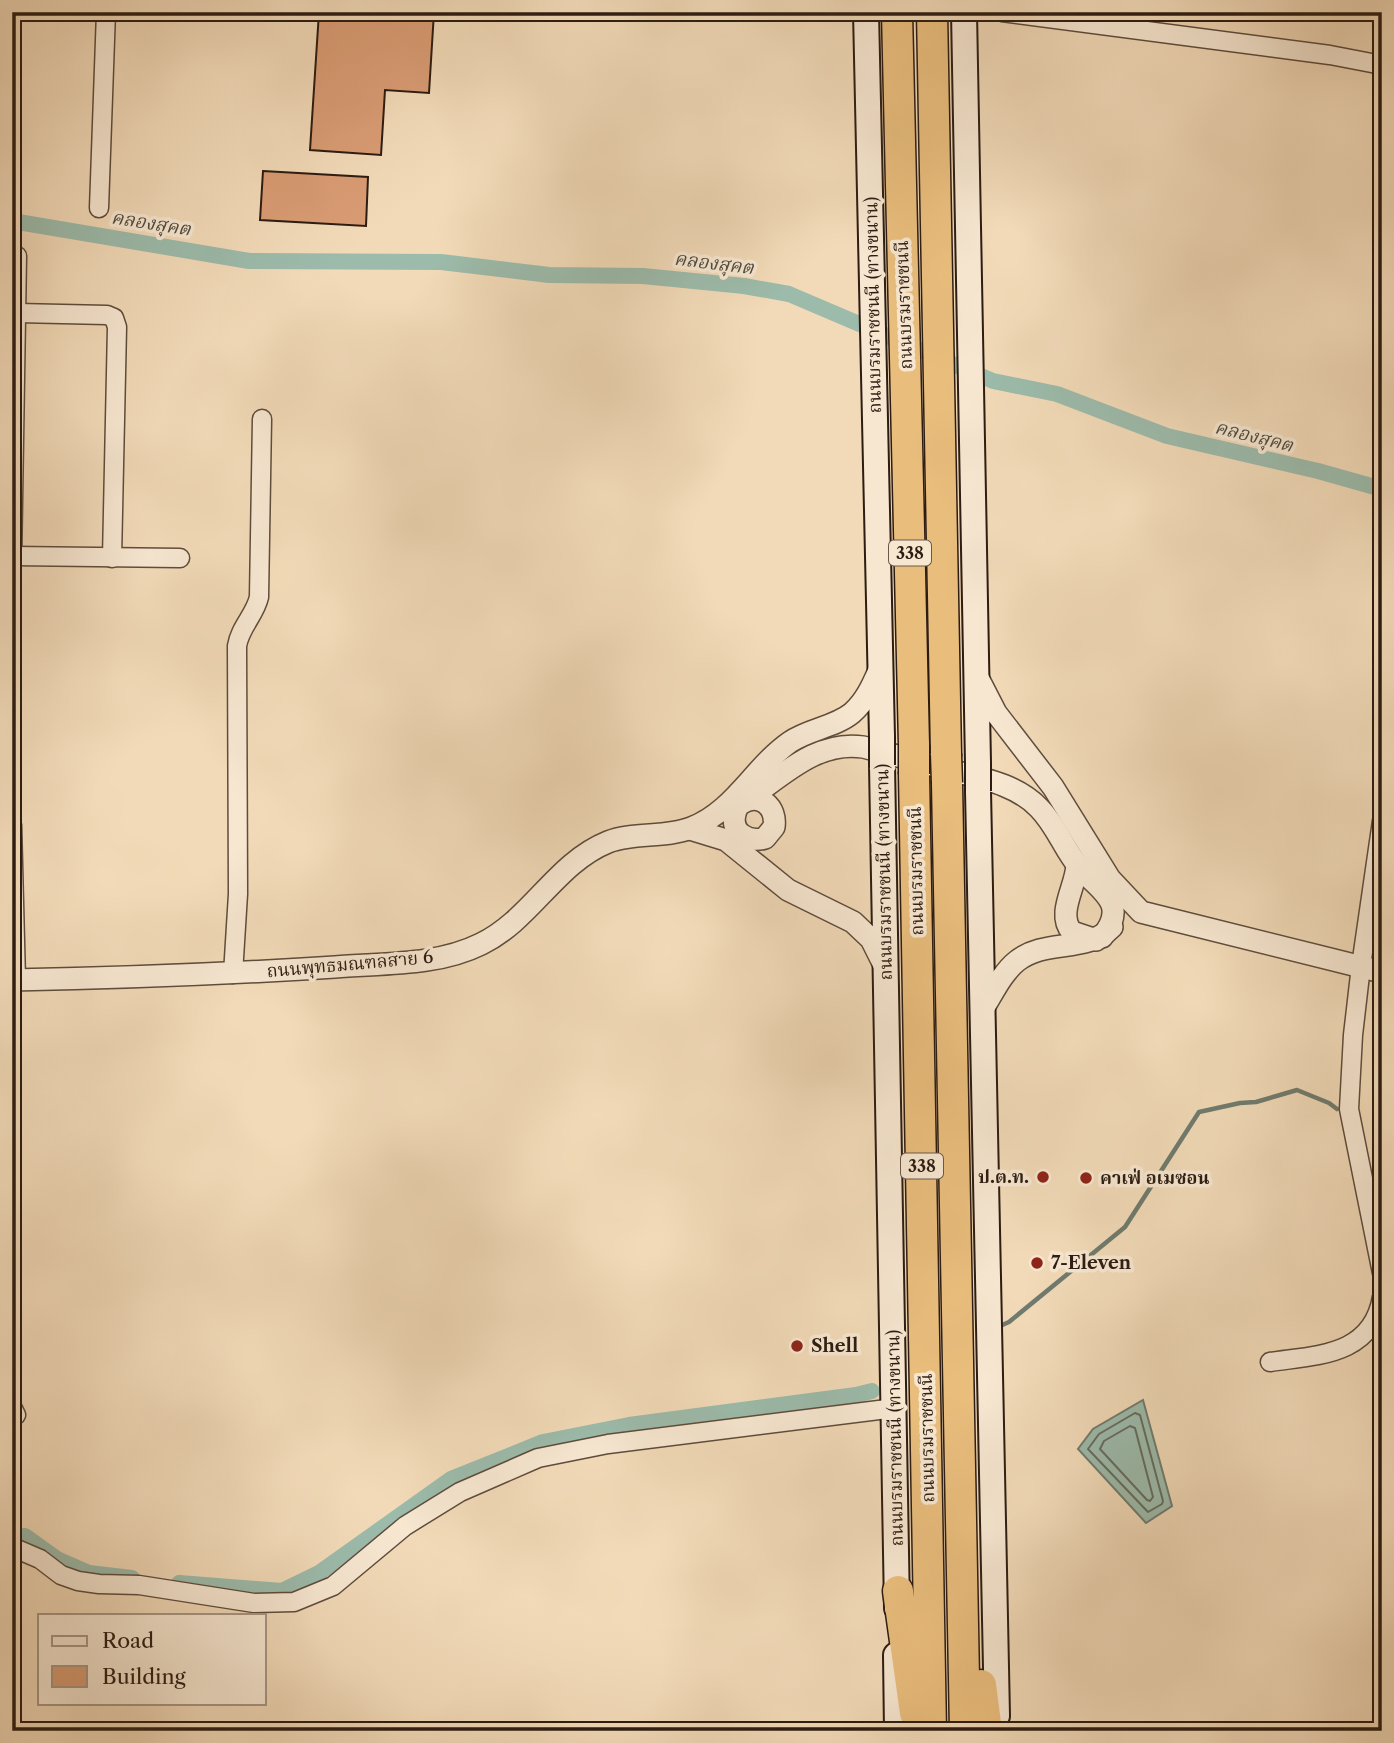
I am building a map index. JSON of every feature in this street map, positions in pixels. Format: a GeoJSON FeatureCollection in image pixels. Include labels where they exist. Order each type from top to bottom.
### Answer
{"type":"FeatureCollection","features":[{"type":"Feature","properties":{"kind":"highway","name":"ถนนบรมราชชนนี"},"geometry":{"type":"LineString","coordinates":[[897,12],[914,760],[931,1731]]}},
{"type":"Feature","properties":{"kind":"highway","name":"ถนนบรมราชชนนี"},"geometry":{"type":"LineString","coordinates":[[932,12],[965,1731]]}},
{"type":"Feature","properties":{"kind":"highway"},"geometry":{"type":"LineString","coordinates":[[960,1497],[986,1731]]}},
{"type":"Feature","properties":{"kind":"highway"},"geometry":{"type":"LineString","coordinates":[[898,1591],[918,1731]]}},
{"type":"Feature","properties":{"kind":"main road","name":"ถนนบรมราชชนนี (ทางขนาน)"},"geometry":{"type":"LineString","coordinates":[[866,12],[898,1591],[895,1644],[897,1731]]}},
{"type":"Feature","properties":{"kind":"main road"},"geometry":{"type":"LineString","coordinates":[[964,12],[997,1731]]}},
{"type":"Feature","properties":{"kind":"street"},"geometry":{"type":"LineString","coordinates":[[99,208],[106,12]]}},
{"type":"Feature","properties":{"kind":"street"},"geometry":{"type":"LineString","coordinates":[[1002,12],[1330,55],[1382,65]]}},
{"type":"Feature","properties":{"kind":"street"},"geometry":{"type":"LineString","coordinates":[[17,256],[13,559],[180,558]]}},
{"type":"Feature","properties":{"kind":"street"},"geometry":{"type":"LineString","coordinates":[[17,313],[107,315],[114,318],[117,327],[112,558]]}},
{"type":"Feature","properties":{"kind":"street"},"geometry":{"type":"LineString","coordinates":[[233,974],[238,894],[237,646],[239,635],[253,614],[259,597],[262,419]]}},
{"type":"Feature","properties":{"kind":"street","name":"ถนนพุทธมณฑลสาย 6"},"geometry":{"type":"LineString","coordinates":[[14,980],[233,974],[416,961],[460,953],[509,928],[563,872],[586,854],[609,842],[635,835],[690,829],[715,816],[761,767],[791,741],[842,720],[852,713],[862,703],[880,668]]}},
{"type":"Feature","properties":{"kind":"street"},"geometry":{"type":"LineString","coordinates":[[976,673],[996,713],[1053,787],[1110,879],[1141,912]]}},
{"type":"Feature","properties":{"kind":"street"},"geometry":{"type":"LineString","coordinates":[[715,816],[744,802],[816,752],[844,745],[863,747],[996,782],[1020,793],[1047,817],[1077,865],[1107,895],[1113,906],[1111,924],[1104,934]]}},
{"type":"Feature","properties":{"kind":"street"},"geometry":{"type":"LineString","coordinates":[[744,802],[760,800],[774,813],[774,827],[765,838],[758,840],[744,837],[739,833],[734,821],[734,814],[744,802],[761,767]]}},
{"type":"Feature","properties":{"kind":"street"},"geometry":{"type":"LineString","coordinates":[[1382,821],[1353,1035],[1349,1109],[1382,1273]]}},
{"type":"Feature","properties":{"kind":"street"},"geometry":{"type":"LineString","coordinates":[[12,825],[14,980]]}},
{"type":"Feature","properties":{"kind":"street","name":"ถนนพุทธมณฑลสาย 6"},"geometry":{"type":"LineString","coordinates":[[690,829],[726,840],[788,890],[853,922],[878,948],[886,969]]}},
{"type":"Feature","properties":{"kind":"street"},"geometry":{"type":"LineString","coordinates":[[744,837],[755,862]]}},
{"type":"Feature","properties":{"kind":"street"},"geometry":{"type":"LineString","coordinates":[[1077,865],[1075,884],[1066,906],[1066,921],[1072,932],[1104,934]]}},
{"type":"Feature","properties":{"kind":"street"},"geometry":{"type":"LineString","coordinates":[[1104,934],[1118,917],[1119,904],[1110,879]]}},
{"type":"Feature","properties":{"kind":"street"},"geometry":{"type":"LineString","coordinates":[[983,1009],[1008,970],[1026,955],[1104,934],[1129,916],[1141,912],[1382,972]]}},
{"type":"Feature","properties":{"kind":"street"},"geometry":{"type":"LineString","coordinates":[[1270,1362],[1342,1350],[1361,1338],[1379,1312],[1382,1297]]}},
{"type":"Feature","properties":{"kind":"street"},"geometry":{"type":"LineString","coordinates":[[12,1547],[40,1559],[61,1575],[78,1581],[139,1585],[254,1603],[294,1602],[333,1586],[405,1526],[460,1492],[538,1458],[608,1444],[894,1408]]}},
{"type":"Feature","properties":{"kind":"water"},"geometry":{"type":"Polygon","coordinates":[[[1143,1400],[1172,1506],[1146,1523],[1078,1449],[1093,1429],[1143,1400]]]}},
{"type":"Feature","properties":{"kind":"building"},"geometry":{"type":"Polygon","coordinates":[[[319,12],[434,12],[429,93],[385,90],[381,155],[310,150],[319,12]]]}},
{"type":"Feature","properties":{"kind":"building"},"geometry":{"type":"Polygon","coordinates":[[[263,171],[368,177],[366,226],[260,220],[263,171]]]}},
{"type":"Feature","properties":{"kind":"waterway","name":"คลองสุคต"},"geometry":{"type":"LineString","coordinates":[[12,221],[249,261],[441,262],[549,275],[643,276],[744,286],[789,294],[993,381],[1057,394],[1167,436],[1318,471],[1382,489]]}},
{"type":"Feature","properties":{"kind":"waterway"},"geometry":{"type":"LineString","coordinates":[[1000,1326],[1009,1322],[1125,1227],[1199,1112],[1256,1102],[1297,1090],[1337,1109]]}},
{"type":"Feature","properties":{"kind":"waterway"},"geometry":{"type":"LineString","coordinates":[[179,1583],[282,1591],[319,1573],[451,1479],[543,1442],[629,1425],[872,1391]]}},
{"type":"Feature","properties":{"kind":"waterway"},"geometry":{"type":"LineString","coordinates":[[12,1537],[25,1536],[57,1559],[89,1573],[132,1578]]}},
{"type":"Feature","properties":{"kind":"place","name":"ป.ต.ท."},"geometry":{"type":"Point","coordinates":[1043,1177]}},
{"type":"Feature","properties":{"kind":"place","name":"คาเฟ่ อเมซอน"},"geometry":{"type":"Point","coordinates":[1086,1178]}},
{"type":"Feature","properties":{"kind":"place","name":"7-Eleven"},"geometry":{"type":"Point","coordinates":[1037,1263]}},
{"type":"Feature","properties":{"kind":"place","name":"Shell"},"geometry":{"type":"Point","coordinates":[797,1346]}}]}
